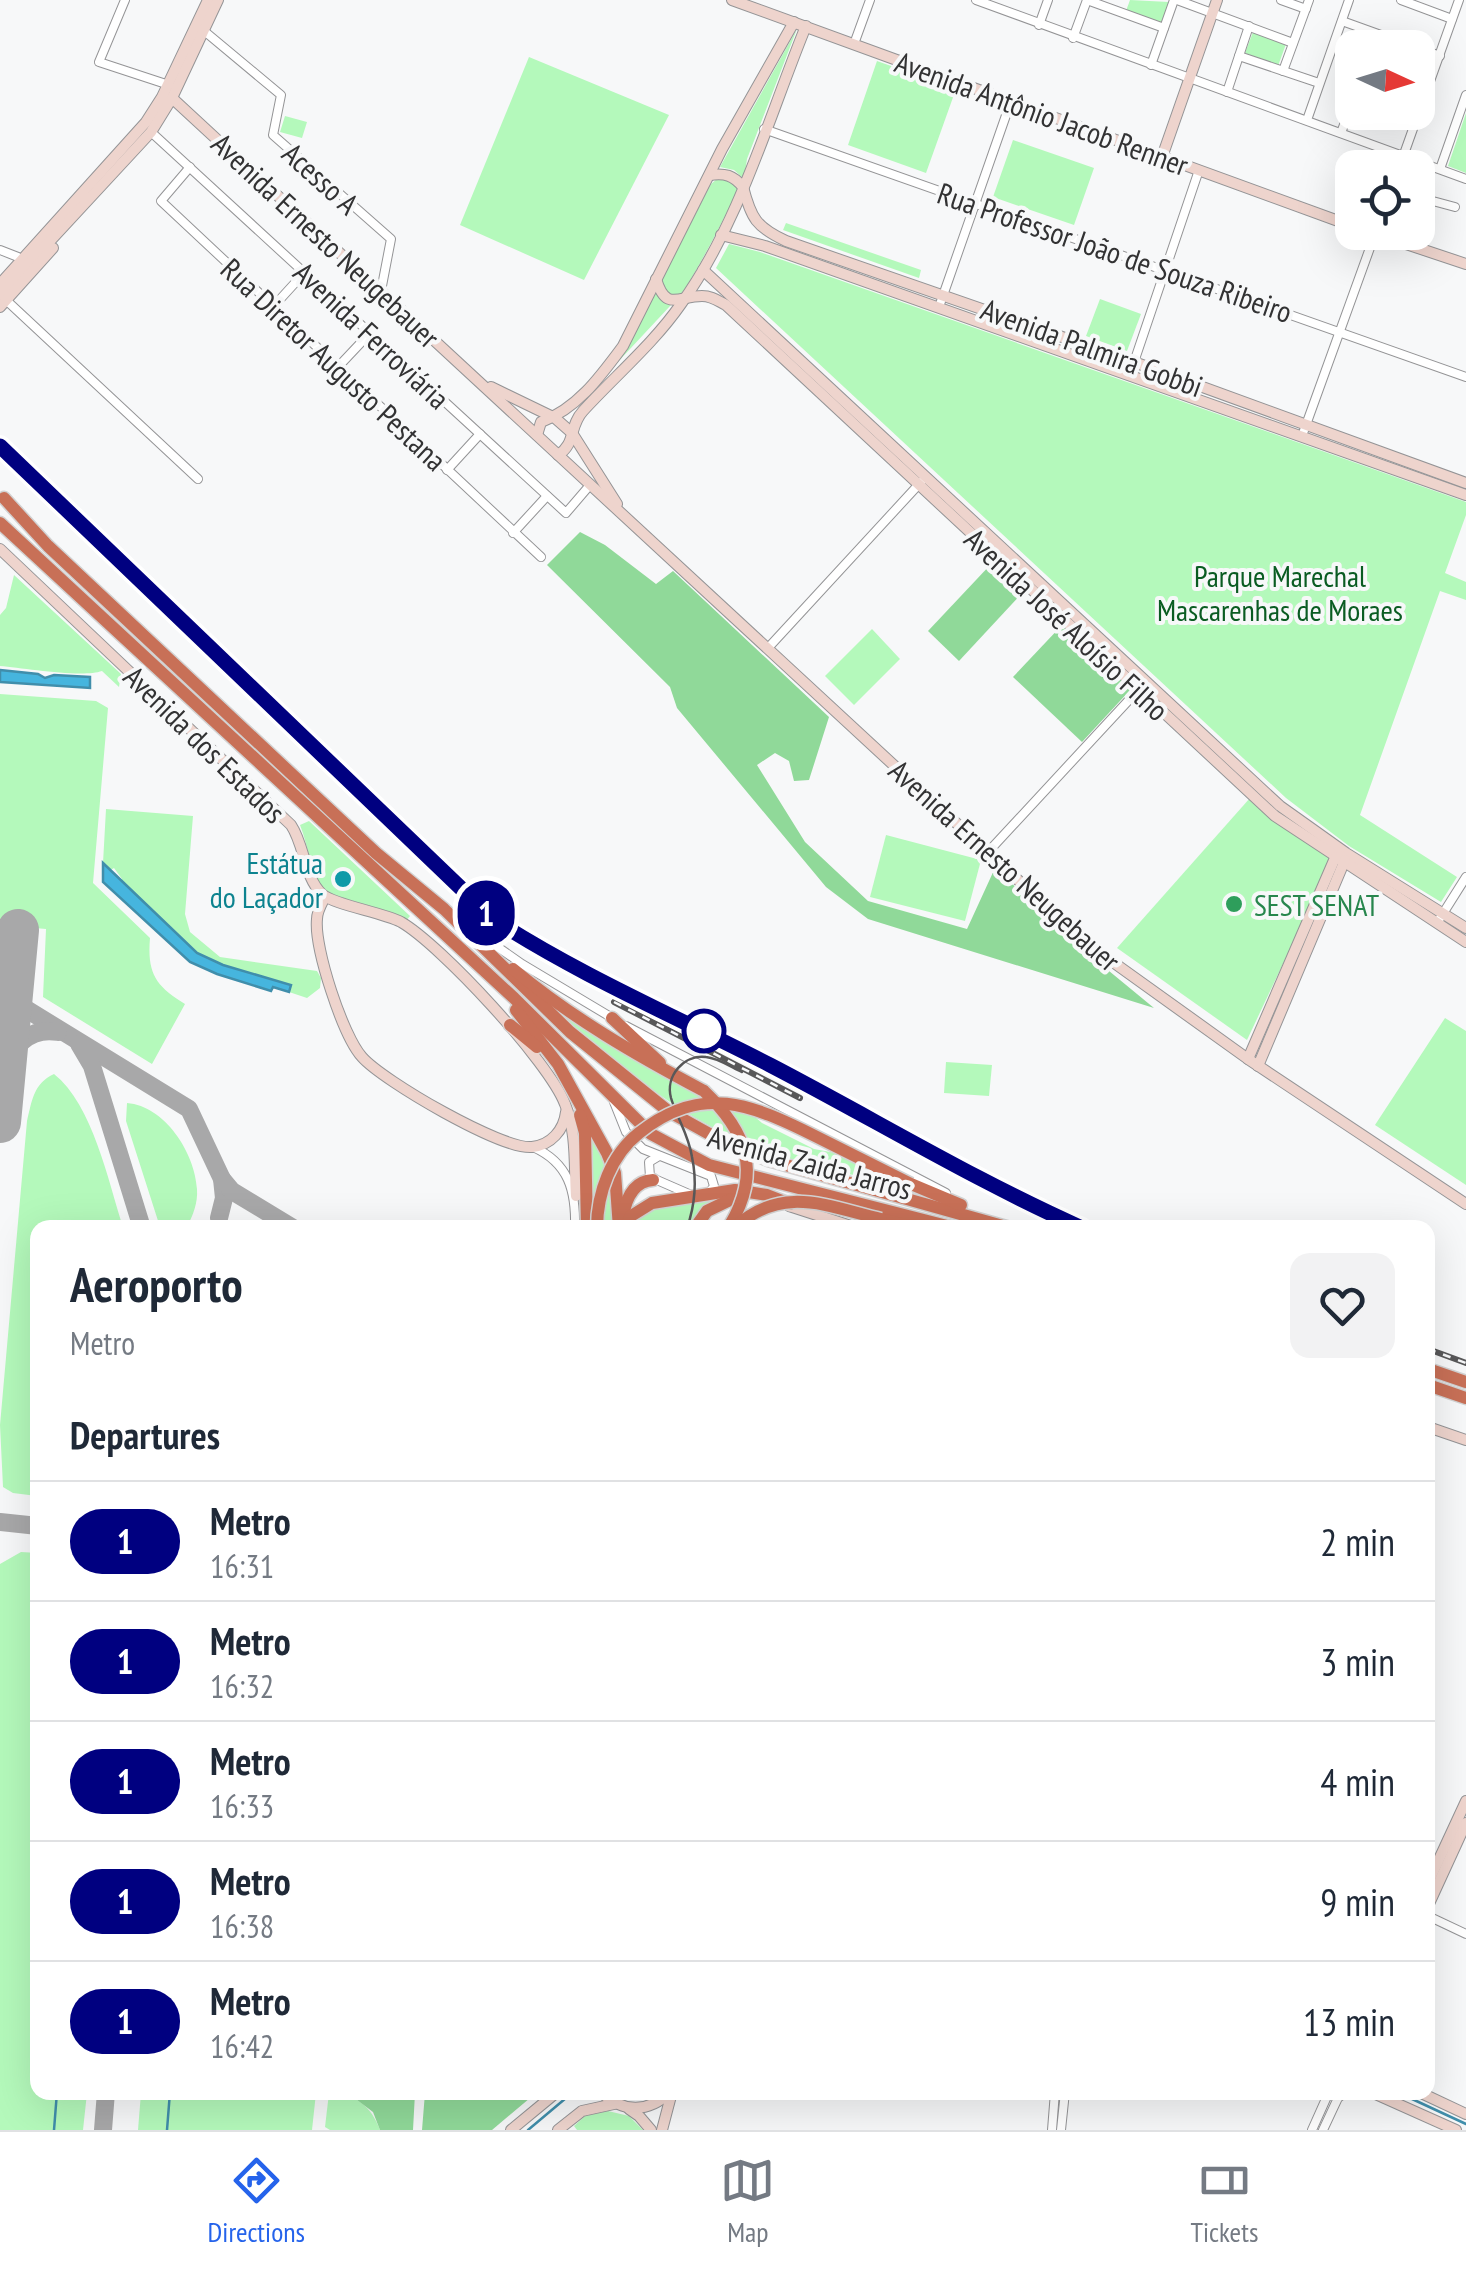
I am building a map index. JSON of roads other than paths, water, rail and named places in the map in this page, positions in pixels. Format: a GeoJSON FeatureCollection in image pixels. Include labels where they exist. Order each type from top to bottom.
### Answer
{"type":"FeatureCollection","features":[{"type":"Feature","properties":{"kind":"highway","name":"Avenida Zaida Jarros"},"geometry":{"type":"LineString","coordinates":[[2,495],[48,546],[361,840],[444,910],[570,1032],[668,1111],[768,1160],[982,1220]]}},
{"type":"Feature","properties":{"kind":"highway","name":"Avenida Zaida Jarros"},"geometry":{"type":"LineString","coordinates":[[0,522],[490,976],[651,1134],[709,1165],[923,1220]]}},
{"type":"Feature","properties":{"kind":"highway"},"geometry":{"type":"LineString","coordinates":[[444,910],[561,1009],[704,1091],[733,1122],[746,1161],[742,1201],[734,1220]]}},
{"type":"Feature","properties":{"kind":"highway"},"geometry":{"type":"LineString","coordinates":[[490,976],[558,1064],[585,1133],[587,1220]]}},
{"type":"Feature","properties":{"kind":"highway"},"geometry":{"type":"LineString","coordinates":[[612,1018],[673,1074]]}},
{"type":"Feature","properties":{"kind":"highway"},"geometry":{"type":"LineString","coordinates":[[510,1025],[558,1064]]}},
{"type":"Feature","properties":{"kind":"highway"},"geometry":{"type":"LineString","coordinates":[[570,1099],[607,1153],[621,1220]]}},
{"type":"Feature","properties":{"kind":"highway"},"geometry":{"type":"LineString","coordinates":[[597,1220],[606,1179],[634,1136],[661,1116],[720,1101],[764,1111],[911,1184],[1000,1220]]}},
{"type":"Feature","properties":{"kind":"highway"},"geometry":{"type":"LineString","coordinates":[[624,1220],[630,1192],[646,1180],[653,1180]]}},
{"type":"Feature","properties":{"kind":"highway"},"geometry":{"type":"LineString","coordinates":[[628,1220],[652,1203],[735,1190],[793,1205]]}},
{"type":"Feature","properties":{"kind":"highway"},"geometry":{"type":"LineString","coordinates":[[702,1220],[728,1198],[793,1205]]}},
{"type":"Feature","properties":{"kind":"highway"},"geometry":{"type":"LineString","coordinates":[[743,1220],[764,1206],[788,1200],[885,1220]]}},
{"type":"Feature","properties":{"kind":"highway"},"geometry":{"type":"LineString","coordinates":[[1435,1371],[1466,1382]]}},
{"type":"Feature","properties":{"kind":"highway"},"geometry":{"type":"LineString","coordinates":[[1435,1387],[1466,1398]]}},
{"type":"Feature","properties":{"kind":"street"},"geometry":{"type":"LineString","coordinates":[[125,0],[99,62],[167,85],[182,78]]}},
{"type":"Feature","properties":{"kind":"street"},"geometry":{"type":"LineString","coordinates":[[0,280],[68,222],[151,132],[167,98],[167,85],[208,0]]}},
{"type":"Feature","properties":{"kind":"street"},"geometry":{"type":"LineString","coordinates":[[2,301],[26,257],[125,148],[182,78],[218,0]]}},
{"type":"Feature","properties":{"kind":"street"},"geometry":{"type":"LineString","coordinates":[[854,44],[870,0]]}},
{"type":"Feature","properties":{"kind":"street"},"geometry":{"type":"LineString","coordinates":[[1038,26],[1048,0]]}},
{"type":"Feature","properties":{"kind":"street"},"geometry":{"type":"LineString","coordinates":[[1073,38],[1087,0],[1164,28]]}},
{"type":"Feature","properties":{"kind":"street"},"geometry":{"type":"LineString","coordinates":[[1123,13],[1128,0]]}},
{"type":"Feature","properties":{"kind":"street"},"geometry":{"type":"LineString","coordinates":[[1151,65],[1175,0],[1293,43]]}},
{"type":"Feature","properties":{"kind":"street"},"geometry":{"type":"LineString","coordinates":[[1162,156],[1217,0]]}},
{"type":"Feature","properties":{"kind":"street"},"geometry":{"type":"LineString","coordinates":[[1281,0],[1307,5],[1283,71]]}},
{"type":"Feature","properties":{"kind":"street"},"geometry":{"type":"LineString","coordinates":[[1306,120],[1349,0]]}},
{"type":"Feature","properties":{"kind":"street"},"geometry":{"type":"LineString","coordinates":[[1400,0],[1419,3],[1452,19]]}},
{"type":"Feature","properties":{"kind":"street"},"geometry":{"type":"LineString","coordinates":[[1435,70],[1459,0]]}},
{"type":"Feature","properties":{"kind":"street","name":"Avenida Antônio Jacob Renner"},"geometry":{"type":"LineString","coordinates":[[736,1],[1335,220]]}},
{"type":"Feature","properties":{"kind":"street"},"geometry":{"type":"LineString","coordinates":[[975,1],[1388,150]]}},
{"type":"Feature","properties":{"kind":"street"},"geometry":{"type":"LineString","coordinates":[[1342,20],[1369,30]]}},
{"type":"Feature","properties":{"kind":"street"},"geometry":{"type":"LineString","coordinates":[[558,455],[571,445],[577,417],[684,300],[703,270],[744,187],[800,24]]}},
{"type":"Feature","properties":{"kind":"street"},"geometry":{"type":"LineString","coordinates":[[537,434],[541,422],[569,409],[623,346],[710,174],[800,24]]}},
{"type":"Feature","properties":{"kind":"street"},"geometry":{"type":"LineString","coordinates":[[1227,92],[1249,26]]}},
{"type":"Feature","properties":{"kind":"street","name":"Acesso A"},"geometry":{"type":"LineString","coordinates":[[203,30],[281,96],[273,135],[391,239],[381,292]]}},
{"type":"Feature","properties":{"kind":"street"},"geometry":{"type":"LineString","coordinates":[[1435,54],[1440,56]]}},
{"type":"Feature","properties":{"kind":"street"},"geometry":{"type":"LineString","coordinates":[[1239,56],[1320,83]]}},
{"type":"Feature","properties":{"kind":"street","name":"Avenida Ernesto Neugebauer"},"geometry":{"type":"LineString","coordinates":[[167,98],[480,381],[1084,942],[1253,1062],[1466,1204]]}},
{"type":"Feature","properties":{"kind":"street"},"geometry":{"type":"LineString","coordinates":[[1440,169],[1465,100]]}},
{"type":"Feature","properties":{"kind":"street"},"geometry":{"type":"LineString","coordinates":[[939,308],[1012,102]]}},
{"type":"Feature","properties":{"kind":"street","name":"Rua Professor João de Souza Ribeiro"},"geometry":{"type":"LineString","coordinates":[[764,129],[1466,377]]}},
{"type":"Feature","properties":{"kind":"street","name":"Avenida Ferroviária"},"geometry":{"type":"LineString","coordinates":[[151,132],[547,496]]}},
{"type":"Feature","properties":{"kind":"street","name":"Rua Diretor Augusto Pestana"},"geometry":{"type":"LineString","coordinates":[[190,167],[161,200],[540,558]]}},
{"type":"Feature","properties":{"kind":"street"},"geometry":{"type":"LineString","coordinates":[[1435,167],[1466,178]]}},
{"type":"Feature","properties":{"kind":"street"},"geometry":{"type":"LineString","coordinates":[[1132,368],[1200,170]]}},
{"type":"Feature","properties":{"kind":"street"},"geometry":{"type":"LineString","coordinates":[[710,174],[736,178],[744,187]]}},
{"type":"Feature","properties":{"kind":"street","name":"Avenida Palmira Gobbi"},"geometry":{"type":"LineString","coordinates":[[744,187],[749,209],[762,230],[786,241],[943,294],[1466,490]]}},
{"type":"Feature","properties":{"kind":"street"},"geometry":{"type":"LineString","coordinates":[[1435,202],[1455,207]]}},
{"type":"Feature","properties":{"kind":"street"},"geometry":{"type":"LineString","coordinates":[[2,301],[57,244],[68,222]]}},
{"type":"Feature","properties":{"kind":"street","name":"Avenida Palmira Gobbi"},"geometry":{"type":"LineString","coordinates":[[721,235],[765,246],[939,308],[1132,368]]}},
{"type":"Feature","properties":{"kind":"street"},"geometry":{"type":"LineString","coordinates":[[0,250],[26,257]]}},
{"type":"Feature","properties":{"kind":"street"},"geometry":{"type":"LineString","coordinates":[[1305,430],[1367,250]]}},
{"type":"Feature","properties":{"kind":"street"},"geometry":{"type":"LineString","coordinates":[[1424,250],[1466,264]]}},
{"type":"Feature","properties":{"kind":"street","name":"Avenida José Aloísio Filho"},"geometry":{"type":"LineString","coordinates":[[703,270],[921,482]]}},
{"type":"Feature","properties":{"kind":"street"},"geometry":{"type":"LineString","coordinates":[[273,307],[304,273]]}},
{"type":"Feature","properties":{"kind":"street"},"geometry":{"type":"LineString","coordinates":[[656,279],[660,293],[669,299],[684,300]]}},
{"type":"Feature","properties":{"kind":"street","name":"Avenida José Aloísio Filho"},"geometry":{"type":"LineString","coordinates":[[684,300],[700,295],[726,305],[1142,686],[1342,859],[1440,918],[1466,928]]}},
{"type":"Feature","properties":{"kind":"street"},"geometry":{"type":"LineString","coordinates":[[2,301],[198,479]]}},
{"type":"Feature","properties":{"kind":"street"},"geometry":{"type":"LineString","coordinates":[[337,368],[370,332]]}},
{"type":"Feature","properties":{"kind":"street","name":"Avenida Ernesto Neugebauer"},"geometry":{"type":"LineString","coordinates":[[480,381],[555,418],[572,433],[626,518]]}},
{"type":"Feature","properties":{"kind":"street"},"geometry":{"type":"LineString","coordinates":[[446,470],[480,434]]}},
{"type":"Feature","properties":{"kind":"street"},"geometry":{"type":"LineString","coordinates":[[768,648],[921,482]]}},
{"type":"Feature","properties":{"kind":"street"},"geometry":{"type":"LineString","coordinates":[[514,533],[547,496],[566,512],[590,485]]}},
{"type":"Feature","properties":{"kind":"street","name":"Avenida dos Estados"},"geometry":{"type":"LineString","coordinates":[[0,549],[291,825],[311,878],[325,898]]}},
{"type":"Feature","properties":{"kind":"street"},"geometry":{"type":"LineString","coordinates":[[988,852],[1142,686]]}},
{"type":"Feature","properties":{"kind":"street"},"geometry":{"type":"LineString","coordinates":[[1253,1062],[1342,859]]}},
{"type":"Feature","properties":{"kind":"street"},"geometry":{"type":"LineString","coordinates":[[1440,918],[1466,876]]}},
{"type":"Feature","properties":{"kind":"street"},"geometry":{"type":"LineString","coordinates":[[575,1220],[576,1196],[570,1099],[510,1025],[415,931],[367,908],[325,898],[316,926],[324,967],[360,1056],[402,1086],[492,1137],[533,1147],[560,1166],[576,1196]]}},
{"type":"Feature","properties":{"kind":"street"},"geometry":{"type":"LineString","coordinates":[[444,910],[522,964],[612,1018],[975,1210]]}},
{"type":"Feature","properties":{"kind":"street","name":"Avenida José Aloísio Filho"},"geometry":{"type":"LineString","coordinates":[[1440,918],[1466,942]]}},
{"type":"Feature","properties":{"kind":"street"},"geometry":{"type":"LineString","coordinates":[[612,1098],[634,1142],[711,1176],[714,1186],[702,1197],[653,1180],[647,1170],[649,1162],[662,1156]]}},
{"type":"Feature","properties":{"kind":"street"},"geometry":{"type":"LineString","coordinates":[[533,1147],[546,1143],[562,1128],[570,1099]]}},
{"type":"Feature","properties":{"kind":"street"},"geometry":{"type":"LineString","coordinates":[[755,1220],[764,1213],[793,1205],[835,1220]]}},
{"type":"Feature","properties":{"kind":"street"},"geometry":{"type":"LineString","coordinates":[[1435,1429],[1466,1440]]}},
{"type":"Feature","properties":{"kind":"street"},"geometry":{"type":"LineString","coordinates":[[1435,1887],[1466,1801]]}},
{"type":"Feature","properties":{"kind":"street"},"geometry":{"type":"LineString","coordinates":[[1435,1872],[1466,1823]]}},
{"type":"Feature","properties":{"kind":"street"},"geometry":{"type":"LineString","coordinates":[[1449,1849],[1466,1857]]}},
{"type":"Feature","properties":{"kind":"street"},"geometry":{"type":"LineString","coordinates":[[1435,1919],[1466,1934]]}},
{"type":"Feature","properties":{"kind":"street"},"geometry":{"type":"LineString","coordinates":[[1435,2099],[1466,2114]]}},
{"type":"Feature","properties":{"kind":"street"},"geometry":{"type":"LineString","coordinates":[[511,2130],[547,2100]]}},
{"type":"Feature","properties":{"kind":"street"},"geometry":{"type":"LineString","coordinates":[[609,2100],[640,2116],[650,2130]]}},
{"type":"Feature","properties":{"kind":"street"},"geometry":{"type":"LineString","coordinates":[[628,2108],[648,2107],[659,2100]]}},
{"type":"Feature","properties":{"kind":"street"},"geometry":{"type":"LineString","coordinates":[[662,2130],[669,2100]]}},
{"type":"Feature","properties":{"kind":"street"},"geometry":{"type":"LineString","coordinates":[[1052,2130],[1055,2100]]}},
{"type":"Feature","properties":{"kind":"street"},"geometry":{"type":"LineString","coordinates":[[1061,2130],[1064,2100]]}},
{"type":"Feature","properties":{"kind":"street"},"geometry":{"type":"LineString","coordinates":[[1312,2130],[1325,2100]]}},
{"type":"Feature","properties":{"kind":"street"},"geometry":{"type":"LineString","coordinates":[[1323,2130],[1337,2100]]}},
{"type":"Feature","properties":{"kind":"street"},"geometry":{"type":"LineString","coordinates":[[1389,2100],[1456,2130]]}},
{"type":"Feature","properties":{"kind":"street"},"geometry":{"type":"LineString","coordinates":[[558,2130],[582,2110],[614,2104]]}},
{"type":"Feature","properties":{"kind":"water"},"geometry":{"type":"Polygon","coordinates":[[[0,670],[45,678],[90,677],[90,688],[0,682],[0,670]]]}},
{"type":"Feature","properties":{"kind":"water"},"geometry":{"type":"Polygon","coordinates":[[[103,863],[197,953],[291,985],[289,992],[273,987],[271,991],[190,962],[103,882],[103,863]]]}},
{"type":"Feature","properties":{"kind":"waterway"},"geometry":{"type":"LineString","coordinates":[[54,2130],[56,2100]]}},
{"type":"Feature","properties":{"kind":"waterway"},"geometry":{"type":"LineString","coordinates":[[167,2130],[169,2100]]}},
{"type":"Feature","properties":{"kind":"waterway"},"geometry":{"type":"LineString","coordinates":[[528,2130],[564,2100]]}},
{"type":"Feature","properties":{"kind":"waterway"},"geometry":{"type":"LineString","coordinates":[[1414,2100],[1466,2124]]}},
{"type":"Feature","properties":{"kind":"tram line"},"geometry":{"type":"LineString","coordinates":[[689,1220],[694,1166],[671,1098],[671,1082],[678,1068],[698,1057],[715,1059],[742,1072]]}},
{"type":"Feature","properties":{"kind":"railway"},"geometry":{"type":"LineString","coordinates":[[0,446],[493,919],[554,958],[670,1012],[942,1161],[1065,1220]]}},
{"type":"Feature","properties":{"kind":"railway"},"geometry":{"type":"LineString","coordinates":[[614,1002],[800,1098]]}},
{"type":"Feature","properties":{"kind":"railway"},"geometry":{"type":"LineString","coordinates":[[1435,1352],[1466,1363]]}},
{"type":"Feature","properties":{"kind":"metro line","name":"1"},"geometry":{"type":"LineString","coordinates":[[0,446],[493,919],[554,958],[670,1012],[942,1160],[1066,1220]]}},
{"type":"Feature","properties":{"kind":"place","name":"Estátua do Laçador"},"geometry":{"type":"Point","coordinates":[343,879]}},
{"type":"Feature","properties":{"kind":"place","name":"SEST SENAT"},"geometry":{"type":"Point","coordinates":[1234,904]}},
{"type":"Feature","properties":{"kind":"park label","name":"Parque Marechal Mascarenhas de Moraes"},"geometry":{"type":"Point","coordinates":[1280,592]}}]}
